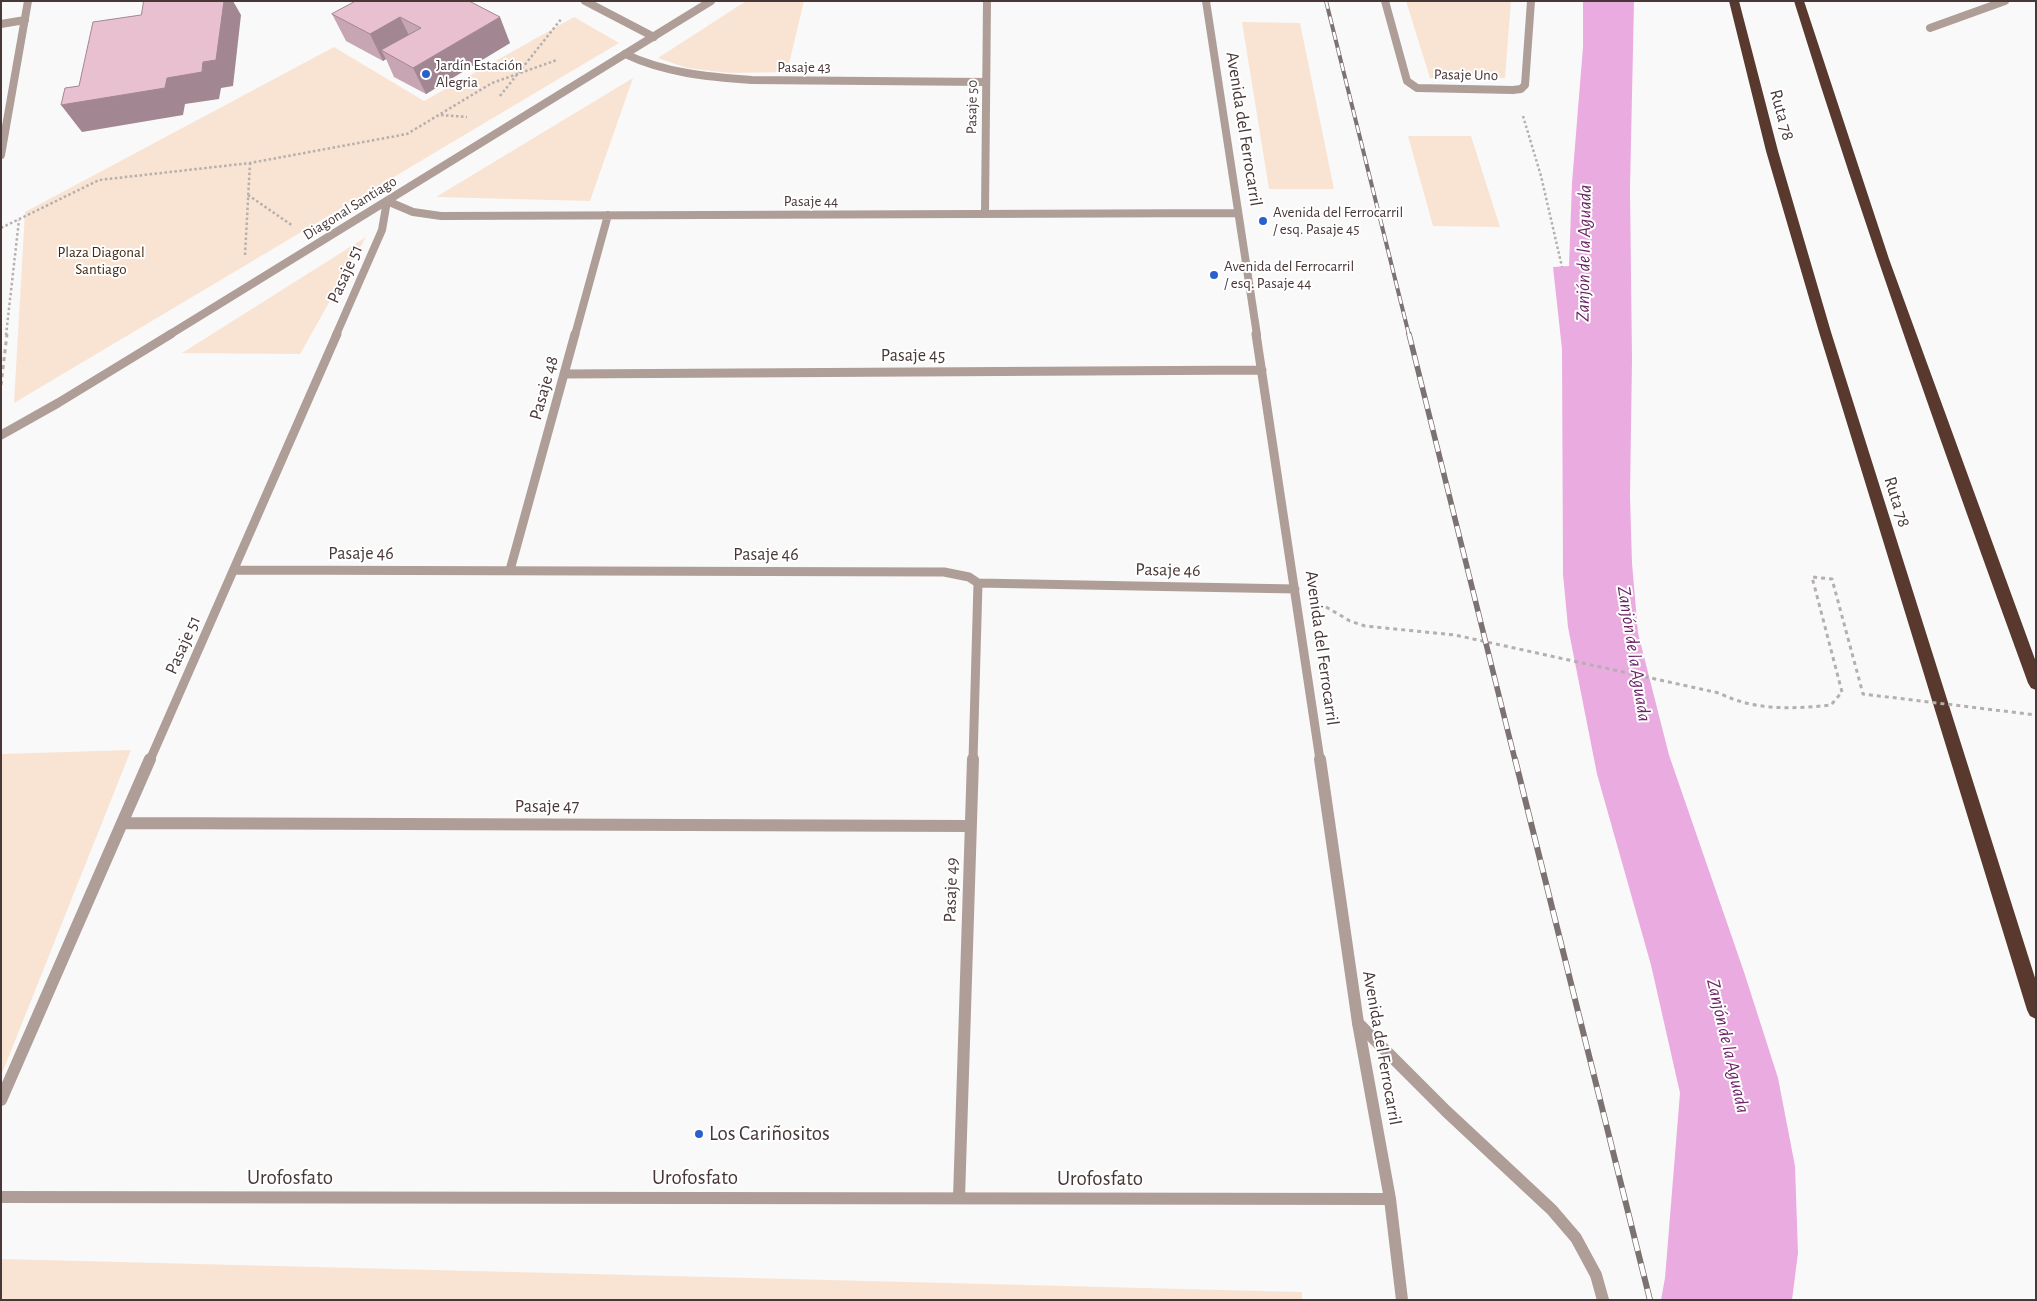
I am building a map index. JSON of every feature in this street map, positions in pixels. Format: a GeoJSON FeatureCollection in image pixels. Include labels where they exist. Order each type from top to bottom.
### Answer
{"type":"FeatureCollection","features":[{"type":"Feature","properties":{"kind":"highway","name":"Ruta 78"},"geometry":{"type":"LineString","coordinates":[[1734,1],[1772,151],[1825,332],[2036,1010]]}},
{"type":"Feature","properties":{"kind":"highway"},"geometry":{"type":"LineString","coordinates":[[1799,1],[1853,172],[1901,312],[2036,683]]}},
{"type":"Feature","properties":{"kind":"street"},"geometry":{"type":"LineString","coordinates":[[1,155],[3,132],[28,1]]}},
{"type":"Feature","properties":{"kind":"street"},"geometry":{"type":"LineString","coordinates":[[585,1],[654,37]]}},
{"type":"Feature","properties":{"kind":"street","name":"Diagonal Santiago"},"geometry":{"type":"LineString","coordinates":[[1,435],[58,403],[712,1]]}},
{"type":"Feature","properties":{"kind":"street","name":"Pasaje 50"},"geometry":{"type":"LineString","coordinates":[[985,214],[987,1]]}},
{"type":"Feature","properties":{"kind":"street","name":"Avenida del Ferrocarril"},"geometry":{"type":"LineString","coordinates":[[1206,1],[1295,589],[1358,1023],[1390,1199],[1402,1300]]}},
{"type":"Feature","properties":{"kind":"street","name":"Pasaje Uno"},"geometry":{"type":"LineString","coordinates":[[1386,1],[1407,81],[1417,88],[1513,90],[1521,89],[1525,85],[1531,1]]}},
{"type":"Feature","properties":{"kind":"street"},"geometry":{"type":"LineString","coordinates":[[1930,28],[2006,1]]}},
{"type":"Feature","properties":{"kind":"street"},"geometry":{"type":"LineString","coordinates":[[1,24],[24,20]]}},
{"type":"Feature","properties":{"kind":"street","name":"Pasaje 43"},"geometry":{"type":"LineString","coordinates":[[625,54],[650,66],[720,78],[752,80],[986,82]]}},
{"type":"Feature","properties":{"kind":"street","name":"Pasaje 44"},"geometry":{"type":"LineString","coordinates":[[387,201],[413,212],[441,216],[1238,213]]}},
{"type":"Feature","properties":{"kind":"street","name":"Pasaje 51"},"geometry":{"type":"LineString","coordinates":[[1,1100],[382,230],[387,201]]}},
{"type":"Feature","properties":{"kind":"street","name":"Pasaje 48"},"geometry":{"type":"LineString","coordinates":[[510,570],[608,215]]}},
{"type":"Feature","properties":{"kind":"street","name":"Pasaje 45"},"geometry":{"type":"LineString","coordinates":[[564,374],[1262,370]]}},
{"type":"Feature","properties":{"kind":"street","name":"Pasaje 46"},"geometry":{"type":"LineString","coordinates":[[234,570],[944,572],[969,577],[978,583],[1295,589]]}},
{"type":"Feature","properties":{"kind":"street","name":"Pasaje 49"},"geometry":{"type":"LineString","coordinates":[[959,1198],[978,583]]}},
{"type":"Feature","properties":{"kind":"street","name":"Pasaje 47"},"geometry":{"type":"LineString","coordinates":[[123,823],[970,826]]}},
{"type":"Feature","properties":{"kind":"street"},"geometry":{"type":"LineString","coordinates":[[1358,1023],[1446,1111],[1552,1210],[1576,1238],[1596,1275],[1603,1300]]}},
{"type":"Feature","properties":{"kind":"street","name":"Urofosfato"},"geometry":{"type":"LineString","coordinates":[[1,1198],[1390,1199]]}},
{"type":"Feature","properties":{"kind":"path"},"geometry":{"type":"LineString","coordinates":[[495,103],[562,18],[570,22]]}},
{"type":"Feature","properties":{"kind":"path"},"geometry":{"type":"LineString","coordinates":[[1,228],[99,180],[250,163],[408,134],[492,83],[563,58]]}},
{"type":"Feature","properties":{"kind":"path"},"geometry":{"type":"LineString","coordinates":[[1513,90],[1541,176],[1562,267]]}},
{"type":"Feature","properties":{"kind":"path"},"geometry":{"type":"LineString","coordinates":[[440,115],[475,117]]}},
{"type":"Feature","properties":{"kind":"path"},"geometry":{"type":"LineString","coordinates":[[250,163],[244,260],[252,255]]}},
{"type":"Feature","properties":{"kind":"path"},"geometry":{"type":"LineString","coordinates":[[248,195],[297,228]]}},
{"type":"Feature","properties":{"kind":"path"},"geometry":{"type":"LineString","coordinates":[[1,385],[19,220]]}},
{"type":"Feature","properties":{"kind":"path"},"geometry":{"type":"LineString","coordinates":[[1295,589],[1353,622],[1384,628],[1432,631],[1719,694],[1744,704],[1784,708],[1831,705],[1842,692],[1812,577],[1832,579],[1864,694],[2036,715]]}},
{"type":"Feature","properties":{"kind":"green space"},"geometry":{"type":"Polygon","coordinates":[[[746,1],[804,1],[787,72],[729,73],[687,68],[658,58],[746,1]]]}},
{"type":"Feature","properties":{"kind":"green space"},"geometry":{"type":"Polygon","coordinates":[[[1406,1],[1511,1],[1505,78],[1430,78],[1406,1]]]}},
{"type":"Feature","properties":{"kind":"green space","name":"Plaza Diagonal Santiago"},"geometry":{"type":"Polygon","coordinates":[[[574,17],[619,43],[14,403],[25,212],[334,47],[424,101],[574,17]]]}},
{"type":"Feature","properties":{"kind":"green space"},"geometry":{"type":"Polygon","coordinates":[[[1242,22],[1300,23],[1334,189],[1269,189],[1242,22]]]}},
{"type":"Feature","properties":{"kind":"green space"},"geometry":{"type":"Polygon","coordinates":[[[633,78],[590,201],[436,197],[633,78]]]}},
{"type":"Feature","properties":{"kind":"green space"},"geometry":{"type":"Polygon","coordinates":[[[1408,136],[1471,136],[1500,227],[1433,226],[1408,136]]]}},
{"type":"Feature","properties":{"kind":"green space"},"geometry":{"type":"Polygon","coordinates":[[[366,237],[300,354],[182,353],[366,237]]]}},
{"type":"Feature","properties":{"kind":"green space"},"geometry":{"type":"Polygon","coordinates":[[[131,750],[1,1076],[1,754],[131,750]]]}},
{"type":"Feature","properties":{"kind":"green space"},"geometry":{"type":"Polygon","coordinates":[[[1,1259],[1302,1292],[1302,1300],[1,1300],[1,1259]]]}},
{"type":"Feature","properties":{"kind":"water","name":"Zanjón de la Aguada"},"geometry":{"type":"Polygon","coordinates":[[[1583,1],[1634,1],[1630,189],[1632,360],[1630,496],[1632,563],[1638,633],[1669,755],[1744,972],[1778,1078],[1795,1166],[1798,1253],[1792,1300],[1661,1300],[1665,1278],[1680,1093],[1651,965],[1597,774],[1568,627],[1563,574],[1562,349],[1553,267],[1569,266],[1572,183],[1583,47],[1583,1]]]}},
{"type":"Feature","properties":{"kind":"building"},"geometry":{"type":"Polygon","coordinates":[[[144,1],[224,1],[216,60],[203,62],[202,72],[167,78],[165,88],[61,105],[65,88],[79,86],[93,22],[141,15],[144,1]]]}},
{"type":"Feature","properties":{"kind":"building"},"geometry":{"type":"Polygon","coordinates":[[[356,1],[469,1],[500,17],[413,68],[381,50],[421,28],[400,17],[370,34],[332,14],[356,1]]]}},
{"type":"Feature","properties":{"kind":"railway"},"geometry":{"type":"LineString","coordinates":[[1326,1],[1409,335]]}},
{"type":"Feature","properties":{"kind":"railway"},"geometry":{"type":"LineString","coordinates":[[1409,334],[1515,760]]}},
{"type":"Feature","properties":{"kind":"railway"},"geometry":{"type":"LineString","coordinates":[[1515,759],[1650,1300]]}},
{"type":"Feature","properties":{"kind":"place","name":"Jardín Estación Alegria"},"geometry":{"type":"Point","coordinates":[426,74]}},
{"type":"Feature","properties":{"kind":"place","name":"Avenida del Ferrocarril / esq. Pasaje 45"},"geometry":{"type":"Point","coordinates":[1263,221]}},
{"type":"Feature","properties":{"kind":"place","name":"Avenida del Ferrocarril / esq. Pasaje 44"},"geometry":{"type":"Point","coordinates":[1214,275]}},
{"type":"Feature","properties":{"kind":"place","name":"Los Cariñositos"},"geometry":{"type":"Point","coordinates":[699,1134]}}]}
